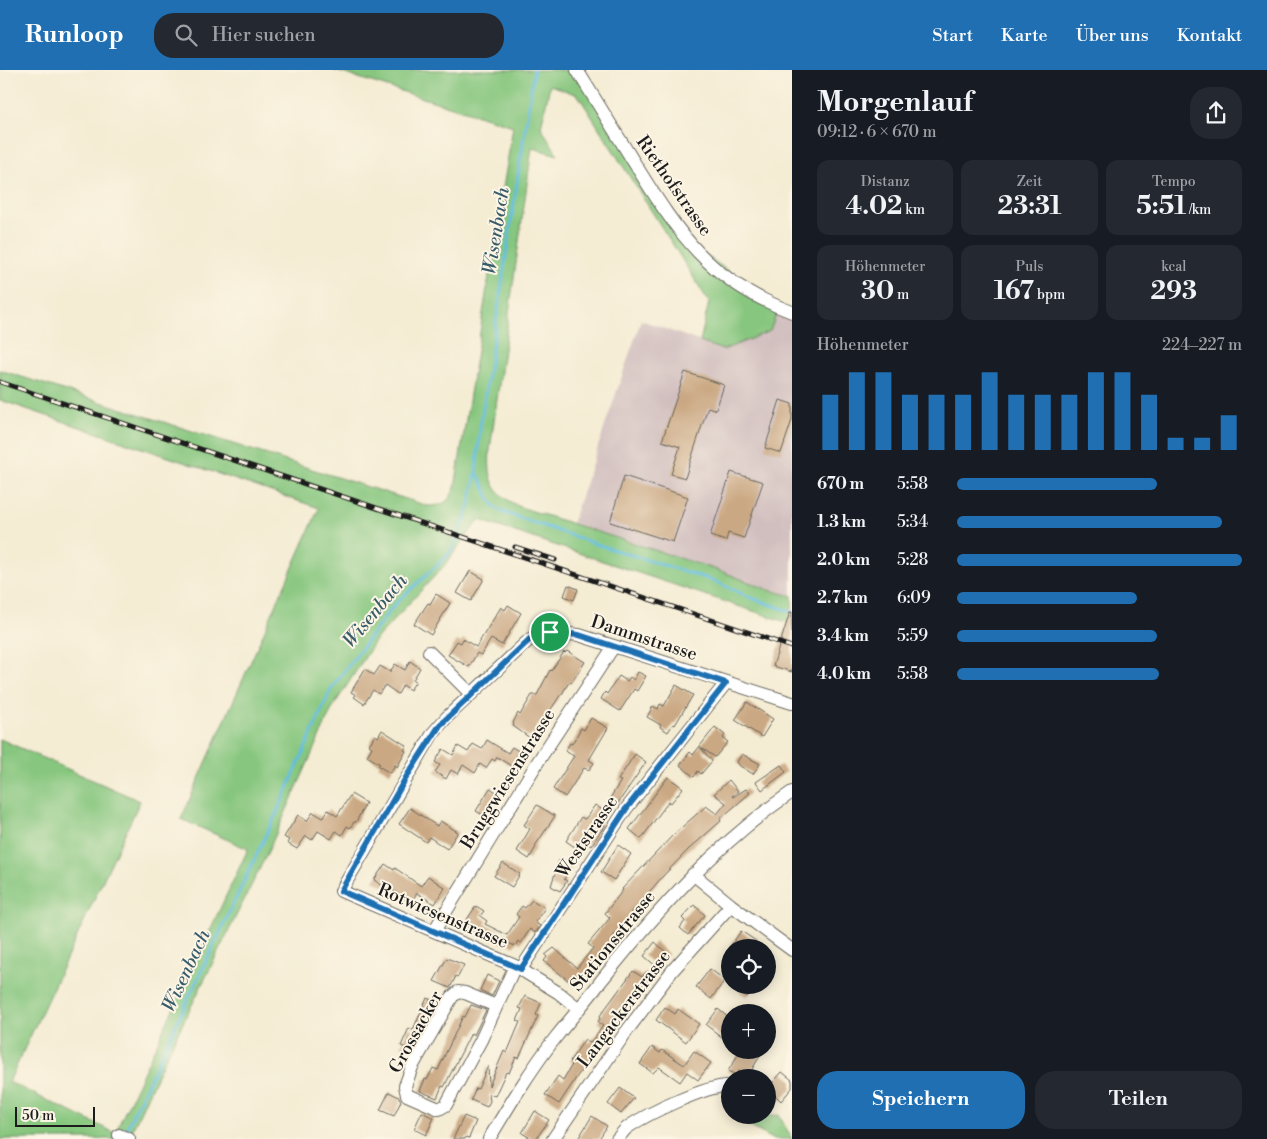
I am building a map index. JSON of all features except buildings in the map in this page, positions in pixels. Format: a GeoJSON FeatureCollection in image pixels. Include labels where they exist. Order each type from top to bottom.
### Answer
{"type":"FeatureCollection","features":[{"type":"Feature","properties":{"kind":"street","name":"Riethofstrasse"},"geometry":{"type":"LineString","coordinates":[[577,70],[662,208],[689,243],[716,270],[732,282],[762,300],[792,312]]}},
{"type":"Feature","properties":{"kind":"street","name":"Dammstrasse"},"geometry":{"type":"LineString","coordinates":[[341,891],[433,733],[447,717],[530,639],[550,632],[579,635],[792,703]]}},
{"type":"Feature","properties":{"kind":"street","name":"Bruggwiesenstrasse"},"geometry":{"type":"LineString","coordinates":[[434,931],[539,760],[614,646]]}},
{"type":"Feature","properties":{"kind":"street"},"geometry":{"type":"LineString","coordinates":[[429,652],[471,694]]}},
{"type":"Feature","properties":{"kind":"street","name":"Weststrasse"},"geometry":{"type":"LineString","coordinates":[[518,968],[626,809],[726,683]]}},
{"type":"Feature","properties":{"kind":"street","name":"Stationsstrasse"},"geometry":{"type":"LineString","coordinates":[[490,1139],[556,1037],[650,920],[693,874],[748,824],[792,792]]}},
{"type":"Feature","properties":{"kind":"street"},"geometry":{"type":"LineString","coordinates":[[693,874],[792,950]]}},
{"type":"Feature","properties":{"kind":"street","name":"Rotwiesenstrasse"},"geometry":{"type":"LineString","coordinates":[[341,891],[518,968],[559,993],[579,1009]]}},
{"type":"Feature","properties":{"kind":"street","name":"Langackerstrasse"},"geometry":{"type":"LineString","coordinates":[[553,1139],[626,1032],[672,971],[731,905]]}},
{"type":"Feature","properties":{"kind":"street","name":"Grossacker"},"geometry":{"type":"LineString","coordinates":[[496,1006],[465,993],[458,992],[452,997],[412,1066],[405,1086],[407,1095],[439,1109],[446,1105],[481,1040],[496,1006],[518,968]]}},
{"type":"Feature","properties":{"kind":"street"},"geometry":{"type":"LineString","coordinates":[[618,1139],[626,1128],[658,1110],[700,1092],[721,1086]]}},
{"type":"Feature","properties":{"kind":"shaded area"},"geometry":{"type":"Polygon","coordinates":[[[779,307],[792,312],[792,596],[769,590],[723,572],[572,523],[641,320],[723,350],[770,331],[779,307]]]}},
{"type":"Feature","properties":{"kind":"green space"},"geometry":{"type":"Polygon","coordinates":[[[333,70],[577,70],[689,243],[779,307],[770,331],[723,350],[700,342],[709,302],[578,95],[550,85],[541,127],[558,155],[532,148],[490,450],[491,478],[503,496],[520,507],[792,596],[792,624],[479,520],[444,566],[378,637],[333,707],[266,856],[158,1073],[128,1139],[0,1139],[0,739],[140,801],[9,1082],[115,1133],[248,849],[181,819],[319,508],[0,400],[0,370],[428,506],[445,502],[455,488],[513,126],[333,70]]]}},
{"type":"Feature","properties":{"kind":"green space"},"geometry":{"type":"Polygon","coordinates":[[[776,1115],[779,1115],[792,1139],[773,1139],[745,1124],[776,1124],[776,1115]]]}},
{"type":"Feature","properties":{"kind":"waterway","name":"Wisenbach"},"geometry":{"type":"LineString","coordinates":[[124,1134],[284,797],[331,689],[395,604],[447,556],[454,546],[469,508],[476,473],[480,428],[534,70]]}},
{"type":"Feature","properties":{"kind":"waterway"},"geometry":{"type":"LineString","coordinates":[[477,473],[492,503],[500,511],[602,546],[712,580],[749,597],[792,612]]}},
{"type":"Feature","properties":{"kind":"railway"},"geometry":{"type":"LineString","coordinates":[[0,382],[792,647]]}},
{"type":"Feature","properties":{"kind":"railway"},"geometry":{"type":"LineString","coordinates":[[515,547],[555,560]]}},
{"type":"Feature","properties":{"kind":"route"},"geometry":{"type":"LineString","coordinates":[[550,632],[579,635],[726,683],[626,809],[521,969],[341,891],[433,733],[447,717],[530,639],[550,632]]}}]}
